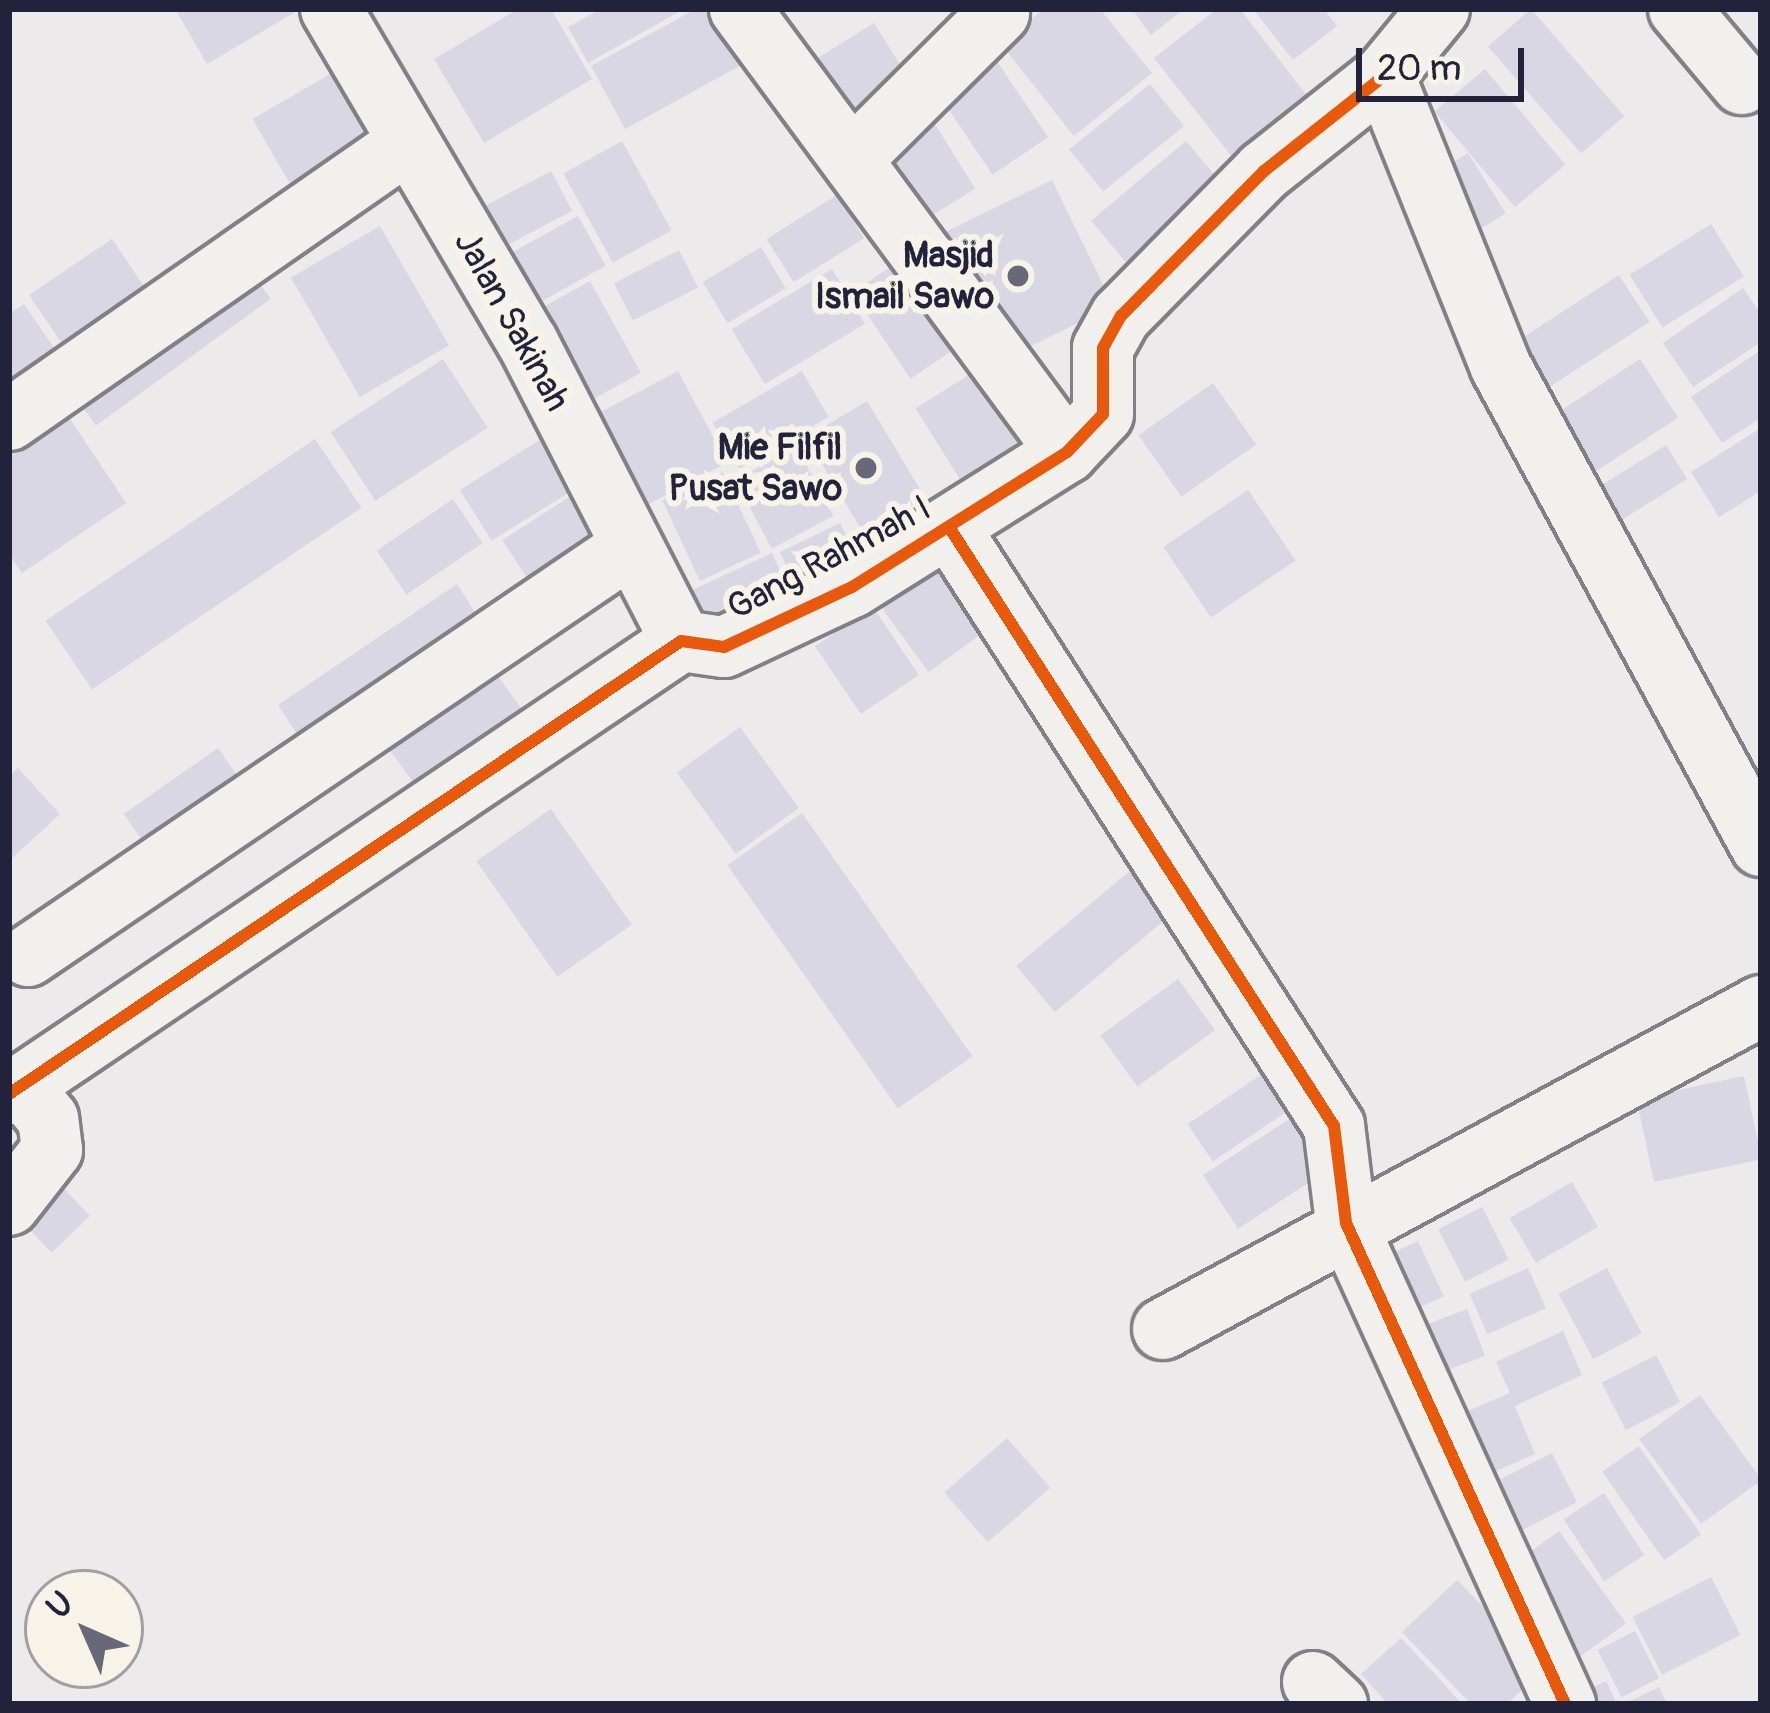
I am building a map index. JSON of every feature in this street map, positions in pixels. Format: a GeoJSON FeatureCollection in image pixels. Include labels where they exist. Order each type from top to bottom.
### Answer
{"type":"FeatureCollection","features":[{"type":"Feature","properties":{"kind":"street","name":"Jalan Sakinah"},"geometry":{"type":"LineString","coordinates":[[331,9],[409,142],[681,641]]}},
{"type":"Feature","properties":{"kind":"street"},"geometry":{"type":"LineString","coordinates":[[740,9],[1067,452]]}},
{"type":"Feature","properties":{"kind":"street"},"geometry":{"type":"LineString","coordinates":[[1679,9],[1742,84]]}},
{"type":"Feature","properties":{"kind":"street"},"geometry":{"type":"LineString","coordinates":[[853,158],[999,13]]}},
{"type":"Feature","properties":{"kind":"street"},"geometry":{"type":"LineString","coordinates":[[1403,36],[1501,367],[1761,846]]}},
{"type":"Feature","properties":{"kind":"street","name":"Gang Rahmah I"},"geometry":{"type":"LineString","coordinates":[[681,641],[724,647],[951,530],[1067,452],[1103,414],[1103,348],[1121,316],[1403,36]]}},
{"type":"Feature","properties":{"kind":"street"},"geometry":{"type":"LineString","coordinates":[[9,420],[409,142]]}},
{"type":"Feature","properties":{"kind":"street"},"geometry":{"type":"LineString","coordinates":[[951,530],[1334,1126],[1346,1223],[1565,1704]]}},
{"type":"Feature","properties":{"kind":"street"},"geometry":{"type":"LineString","coordinates":[[28,956],[632,546]]}},
{"type":"Feature","properties":{"kind":"street"},"geometry":{"type":"LineString","coordinates":[[9,1205],[52,1150],[48,1119],[15,1089],[681,641]]}},
{"type":"Feature","properties":{"kind":"street"},"geometry":{"type":"LineString","coordinates":[[1163,1329],[1346,1223],[1761,1006]]}},
{"type":"Feature","properties":{"kind":"building"},"geometry":{"type":"Polygon","coordinates":[[[175,9],[292,9],[294,13],[207,64],[175,9]]]}},
{"type":"Feature","properties":{"kind":"building"},"geometry":{"type":"Polygon","coordinates":[[[518,9],[551,9],[592,79],[484,143],[434,59],[518,9]]]}},
{"type":"Feature","properties":{"kind":"building"},"geometry":{"type":"Polygon","coordinates":[[[601,9],[684,9],[588,63],[568,27],[601,9]]]}},
{"type":"Feature","properties":{"kind":"building"},"geometry":{"type":"Polygon","coordinates":[[[696,9],[718,9],[747,62],[625,129],[591,66],[696,9]]]}},
{"type":"Feature","properties":{"kind":"building"},"geometry":{"type":"Polygon","coordinates":[[[1044,9],[1100,9],[1152,73],[1074,136],[1001,44],[1044,9]]]}},
{"type":"Feature","properties":{"kind":"building"},"geometry":{"type":"Polygon","coordinates":[[[1132,9],[1184,9],[1151,35],[1132,9]]]}},
{"type":"Feature","properties":{"kind":"building"},"geometry":{"type":"Polygon","coordinates":[[[1217,9],[1240,9],[1308,97],[1232,157],[1154,58],[1217,9]]]}},
{"type":"Feature","properties":{"kind":"building"},"geometry":{"type":"Polygon","coordinates":[[[1253,9],[1324,9],[1337,26],[1293,60],[1253,9]]]}},
{"type":"Feature","properties":{"kind":"building"},"geometry":{"type":"Polygon","coordinates":[[[1531,9],[1624,116],[1581,154],[1488,46],[1531,9]]]}},
{"type":"Feature","properties":{"kind":"building"},"geometry":{"type":"Polygon","coordinates":[[[874,23],[916,91],[843,136],[801,69],[874,23]]]}},
{"type":"Feature","properties":{"kind":"building"},"geometry":{"type":"Polygon","coordinates":[[[990,51],[1048,137],[993,175],[934,88],[990,51]]]}},
{"type":"Feature","properties":{"kind":"building"},"geometry":{"type":"Polygon","coordinates":[[[346,65],[383,129],[289,183],[252,119],[346,65]]]}},
{"type":"Feature","properties":{"kind":"building"},"geometry":{"type":"Polygon","coordinates":[[[1485,69],[1565,165],[1515,207],[1434,111],[1485,69]]]}},
{"type":"Feature","properties":{"kind":"building"},"geometry":{"type":"Polygon","coordinates":[[[1150,84],[1184,126],[1103,191],[1069,149],[1150,84]]]}},
{"type":"Feature","properties":{"kind":"building"},"geometry":{"type":"Polygon","coordinates":[[[928,113],[975,188],[919,223],[872,148],[928,113]]]}},
{"type":"Feature","properties":{"kind":"building"},"geometry":{"type":"Polygon","coordinates":[[[622,141],[671,230],[613,263],[563,173],[622,141]]]}},
{"type":"Feature","properties":{"kind":"building"},"geometry":{"type":"Polygon","coordinates":[[[1186,141],[1228,191],[1133,270],[1091,221],[1186,141]]]}},
{"type":"Feature","properties":{"kind":"building"},"geometry":{"type":"Polygon","coordinates":[[[1468,153],[1506,213],[1471,235],[1433,175],[1468,153]]]}},
{"type":"Feature","properties":{"kind":"building"},"geometry":{"type":"Polygon","coordinates":[[[551,171],[572,211],[496,251],[475,211],[551,171]]]}},
{"type":"Feature","properties":{"kind":"building"},"geometry":{"type":"Polygon","coordinates":[[[1052,180],[1113,306],[1001,361],[940,235],[1052,180]]]}},
{"type":"Feature","properties":{"kind":"building"},"geometry":{"type":"Polygon","coordinates":[[[837,195],[864,238],[794,282],[767,239],[837,195]]]}},
{"type":"Feature","properties":{"kind":"building"},"geometry":{"type":"Polygon","coordinates":[[[578,216],[606,266],[529,309],[501,259],[578,216]]]}},
{"type":"Feature","properties":{"kind":"building"},"geometry":{"type":"Polygon","coordinates":[[[1711,224],[1744,277],[1662,327],[1630,275],[1711,224]]]}},
{"type":"Feature","properties":{"kind":"building"},"geometry":{"type":"Polygon","coordinates":[[[380,226],[449,346],[360,397],[291,278],[380,226]]]}},
{"type":"Feature","properties":{"kind":"building"},"geometry":{"type":"Polygon","coordinates":[[[112,239],[160,310],[77,366],[29,295],[112,239]]]}},
{"type":"Feature","properties":{"kind":"building"},"geometry":{"type":"Polygon","coordinates":[[[761,247],[786,288],[727,323],[703,282],[761,247]]]}},
{"type":"Feature","properties":{"kind":"building"},"geometry":{"type":"Polygon","coordinates":[[[917,249],[975,335],[910,379],[852,293],[917,249]]]}},
{"type":"Feature","properties":{"kind":"building"},"geometry":{"type":"Polygon","coordinates":[[[679,250],[698,287],[633,321],[614,283],[679,250]]]}},
{"type":"Feature","properties":{"kind":"building"},"geometry":{"type":"Polygon","coordinates":[[[242,259],[271,299],[96,426],[67,386],[242,259]]]}},
{"type":"Feature","properties":{"kind":"building"},"geometry":{"type":"Polygon","coordinates":[[[832,269],[865,324],[765,384],[732,329],[832,269]]]}},
{"type":"Feature","properties":{"kind":"building"},"geometry":{"type":"Polygon","coordinates":[[[1619,275],[1649,322],[1540,393],[1510,346],[1619,275]]]}},
{"type":"Feature","properties":{"kind":"building"},"geometry":{"type":"Polygon","coordinates":[[[590,281],[641,373],[585,404],[534,312],[590,281]]]}},
{"type":"Feature","properties":{"kind":"building"},"geometry":{"type":"Polygon","coordinates":[[[1743,288],[1761,314],[1761,342],[1693,387],[1663,343],[1743,288]]]}},
{"type":"Feature","properties":{"kind":"building"},"geometry":{"type":"Polygon","coordinates":[[[24,304],[65,364],[9,402],[9,314],[24,304]]]}},
{"type":"Feature","properties":{"kind":"building"},"geometry":{"type":"Polygon","coordinates":[[[1761,350],[1761,418],[1722,443],[1691,397],[1761,350]]]}},
{"type":"Feature","properties":{"kind":"building"},"geometry":{"type":"Polygon","coordinates":[[[443,359],[488,428],[375,501],[331,432],[443,359]]]}},
{"type":"Feature","properties":{"kind":"building"},"geometry":{"type":"Polygon","coordinates":[[[1640,359],[1678,418],[1590,475],[1552,416],[1640,359]]]}},
{"type":"Feature","properties":{"kind":"building"},"geometry":{"type":"Polygon","coordinates":[[[980,368],[1024,438],[960,479],[916,408],[980,368]]]}},
{"type":"Feature","properties":{"kind":"building"},"geometry":{"type":"Polygon","coordinates":[[[678,371],[727,463],[647,505],[599,413],[678,371]]]}},
{"type":"Feature","properties":{"kind":"building"},"geometry":{"type":"Polygon","coordinates":[[[802,371],[828,417],[739,468],[713,423],[802,371]]]}},
{"type":"Feature","properties":{"kind":"building"},"geometry":{"type":"Polygon","coordinates":[[[1213,383],[1256,444],[1181,497],[1138,435],[1213,383]]]}},
{"type":"Feature","properties":{"kind":"building"},"geometry":{"type":"Polygon","coordinates":[[[58,401],[126,503],[22,573],[9,554],[9,434],[58,401]]]}},
{"type":"Feature","properties":{"kind":"building","name":"Mie Filfil Pusat Sawo"},"geometry":{"type":"Polygon","coordinates":[[[867,401],[925,497],[864,534],[806,438],[867,401]]]}},
{"type":"Feature","properties":{"kind":"building"},"geometry":{"type":"Polygon","coordinates":[[[1761,428],[1761,491],[1719,517],[1691,472],[1761,428]]]}},
{"type":"Feature","properties":{"kind":"building"},"geometry":{"type":"Polygon","coordinates":[[[543,438],[575,489],[492,541],[460,490],[543,438]]]}},
{"type":"Feature","properties":{"kind":"building"},"geometry":{"type":"Polygon","coordinates":[[[315,439],[361,508],[92,690],[46,621],[315,439]]]}},
{"type":"Feature","properties":{"kind":"building"},"geometry":{"type":"Polygon","coordinates":[[[1666,445],[1687,479],[1607,529],[1586,495],[1666,445]]]}},
{"type":"Feature","properties":{"kind":"building"},"geometry":{"type":"Polygon","coordinates":[[[797,447],[834,516],[772,549],[735,480],[797,447]]]}},
{"type":"Feature","properties":{"kind":"building"},"geometry":{"type":"Polygon","coordinates":[[[723,472],[761,553],[700,581],[662,500],[723,472]]]}},
{"type":"Feature","properties":{"kind":"building"},"geometry":{"type":"Polygon","coordinates":[[[1248,490],[1296,560],[1211,618],[1163,547],[1248,490]]]}},
{"type":"Feature","properties":{"kind":"building"},"geometry":{"type":"Polygon","coordinates":[[[572,495],[611,555],[541,600],[502,540],[572,495]]]}},
{"type":"Feature","properties":{"kind":"building"},"geometry":{"type":"Polygon","coordinates":[[[453,499],[483,543],[406,594],[377,550],[453,499]]]}},
{"type":"Feature","properties":{"kind":"building"},"geometry":{"type":"Polygon","coordinates":[[[840,523],[862,568],[802,597],[780,552],[840,523]]]}},
{"type":"Feature","properties":{"kind":"building"},"geometry":{"type":"Polygon","coordinates":[[[772,553],[794,601],[714,639],[691,591],[772,553]]]}},
{"type":"Feature","properties":{"kind":"building"},"geometry":{"type":"Polygon","coordinates":[[[947,560],[994,625],[928,672],[881,608],[947,560]]]}},
{"type":"Feature","properties":{"kind":"building"},"geometry":{"type":"Polygon","coordinates":[[[457,584],[483,625],[310,754],[278,705],[457,584]]]}},
{"type":"Feature","properties":{"kind":"building"},"geometry":{"type":"Polygon","coordinates":[[[873,607],[919,675],[861,714],[815,646],[873,607]]]}},
{"type":"Feature","properties":{"kind":"building"},"geometry":{"type":"Polygon","coordinates":[[[495,672],[529,718],[423,795],[389,749],[495,672]]]}},
{"type":"Feature","properties":{"kind":"building"},"geometry":{"type":"Polygon","coordinates":[[[740,727],[799,808],[736,854],[677,773],[740,727]]]}},
{"type":"Feature","properties":{"kind":"building"},"geometry":{"type":"Polygon","coordinates":[[[218,748],[252,797],[158,863],[124,814],[218,748]]]}},
{"type":"Feature","properties":{"kind":"building"},"geometry":{"type":"Polygon","coordinates":[[[18,768],[60,814],[9,861],[9,776],[18,768]]]}},
{"type":"Feature","properties":{"kind":"building"},"geometry":{"type":"Polygon","coordinates":[[[551,809],[632,925],[557,977],[476,861],[551,809]]]}},
{"type":"Feature","properties":{"kind":"building"},"geometry":{"type":"Polygon","coordinates":[[[802,813],[972,1056],[898,1108],[727,865],[802,813]]]}},
{"type":"Feature","properties":{"kind":"building"},"geometry":{"type":"Polygon","coordinates":[[[1132,869],[1171,915],[1055,1012],[1016,966],[1132,869]]]}},
{"type":"Feature","properties":{"kind":"building"},"geometry":{"type":"Polygon","coordinates":[[[1178,979],[1215,1030],[1137,1086],[1100,1035],[1178,979]]]}},
{"type":"Feature","properties":{"kind":"building"},"geometry":{"type":"Polygon","coordinates":[[[1268,1070],[1293,1107],[1213,1162],[1188,1124],[1268,1070]]]}},
{"type":"Feature","properties":{"kind":"building"},"geometry":{"type":"Polygon","coordinates":[[[1744,1076],[1761,1159],[1654,1182],[1636,1099],[1744,1076]]]}},
{"type":"Feature","properties":{"kind":"building"},"geometry":{"type":"Polygon","coordinates":[[[1297,1114],[1332,1168],[1238,1229],[1203,1175],[1297,1114]]]}},
{"type":"Feature","properties":{"kind":"building"},"geometry":{"type":"Polygon","coordinates":[[[1572,1182],[1598,1227],[1536,1263],[1510,1218],[1572,1182]]]}},
{"type":"Feature","properties":{"kind":"building"},"geometry":{"type":"Polygon","coordinates":[[[62,1187],[90,1216],[52,1253],[24,1224],[62,1187]]]}},
{"type":"Feature","properties":{"kind":"building"},"geometry":{"type":"Polygon","coordinates":[[[1482,1207],[1509,1260],[1465,1282],[1438,1229],[1482,1207]]]}},
{"type":"Feature","properties":{"kind":"building"},"geometry":{"type":"Polygon","coordinates":[[[1418,1241],[1444,1296],[1398,1317],[1373,1262],[1418,1241]]]}},
{"type":"Feature","properties":{"kind":"building"},"geometry":{"type":"Polygon","coordinates":[[[1528,1268],[1546,1308],[1487,1334],[1470,1294],[1528,1268]]]}},
{"type":"Feature","properties":{"kind":"building"},"geometry":{"type":"Polygon","coordinates":[[[1607,1268],[1642,1333],[1593,1359],[1558,1294],[1607,1268]]]}},
{"type":"Feature","properties":{"kind":"building"},"geometry":{"type":"Polygon","coordinates":[[[1467,1309],[1485,1356],[1423,1379],[1405,1333],[1467,1309]]]}},
{"type":"Feature","properties":{"kind":"building"},"geometry":{"type":"Polygon","coordinates":[[[1563,1331],[1582,1375],[1515,1406],[1535,1454],[1468,1483],[1442,1422],[1510,1393],[1496,1362],[1563,1331]]]}},
{"type":"Feature","properties":{"kind":"building"},"geometry":{"type":"Polygon","coordinates":[[[1656,1355],[1680,1402],[1626,1430],[1602,1383],[1656,1355]]]}},
{"type":"Feature","properties":{"kind":"building"},"geometry":{"type":"Polygon","coordinates":[[[1700,1395],[1761,1479],[1701,1524],[1639,1439],[1700,1395]]]}},
{"type":"Feature","properties":{"kind":"building"},"geometry":{"type":"Polygon","coordinates":[[[1007,1438],[1050,1488],[988,1542],[944,1492],[1007,1438]]]}},
{"type":"Feature","properties":{"kind":"building"},"geometry":{"type":"Polygon","coordinates":[[[1639,1446],[1701,1534],[1664,1560],[1602,1472],[1639,1446]]]}},
{"type":"Feature","properties":{"kind":"building"},"geometry":{"type":"Polygon","coordinates":[[[1552,1453],[1577,1502],[1508,1537],[1483,1488],[1552,1453]]]}},
{"type":"Feature","properties":{"kind":"building"},"geometry":{"type":"Polygon","coordinates":[[[1604,1493],[1644,1555],[1604,1581],[1564,1519],[1604,1493]]]}},
{"type":"Feature","properties":{"kind":"building"},"geometry":{"type":"Polygon","coordinates":[[[1559,1531],[1626,1623],[1578,1658],[1511,1566],[1559,1531]]]}},
{"type":"Feature","properties":{"kind":"building"},"geometry":{"type":"Polygon","coordinates":[[[1711,1577],[1741,1635],[1662,1675],[1633,1617],[1711,1577]]]}},
{"type":"Feature","properties":{"kind":"building"},"geometry":{"type":"Polygon","coordinates":[[[1457,1580],[1544,1669],[1507,1704],[1471,1704],[1402,1632],[1457,1580]]]}},
{"type":"Feature","properties":{"kind":"building"},"geometry":{"type":"Polygon","coordinates":[[[1635,1631],[1659,1678],[1622,1697],[1598,1650],[1635,1631]]]}},
{"type":"Feature","properties":{"kind":"building"},"geometry":{"type":"Polygon","coordinates":[[[1401,1638],[1462,1704],[1388,1704],[1361,1674],[1401,1638]]]}},
{"type":"Feature","properties":{"kind":"building"},"geometry":{"type":"Polygon","coordinates":[[[1606,1681],[1617,1704],[1578,1704],[1574,1697],[1606,1681]]]}},
{"type":"Feature","properties":{"kind":"building"},"geometry":{"type":"Polygon","coordinates":[[[1659,1687],[1667,1704],[1624,1704],[1659,1687]]]}},
{"type":"Feature","properties":{"kind":"cycle path"},"geometry":{"type":"LineString","coordinates":[[9,1094],[681,641],[724,647],[852,587],[1067,452],[1103,414],[1103,348],[1121,316],[1264,171],[1384,76]]}},
{"type":"Feature","properties":{"kind":"cycle path"},"geometry":{"type":"LineString","coordinates":[[951,530],[1334,1126],[1346,1223],[1565,1704]]}},
{"type":"Feature","properties":{"kind":"place","name":"Masjid Ismail Sawo"},"geometry":{"type":"Point","coordinates":[1018,276]}},
{"type":"Feature","properties":{"kind":"place","name":"Mie Filfil Pusat Sawo"},"geometry":{"type":"Point","coordinates":[866,468]}}]}
